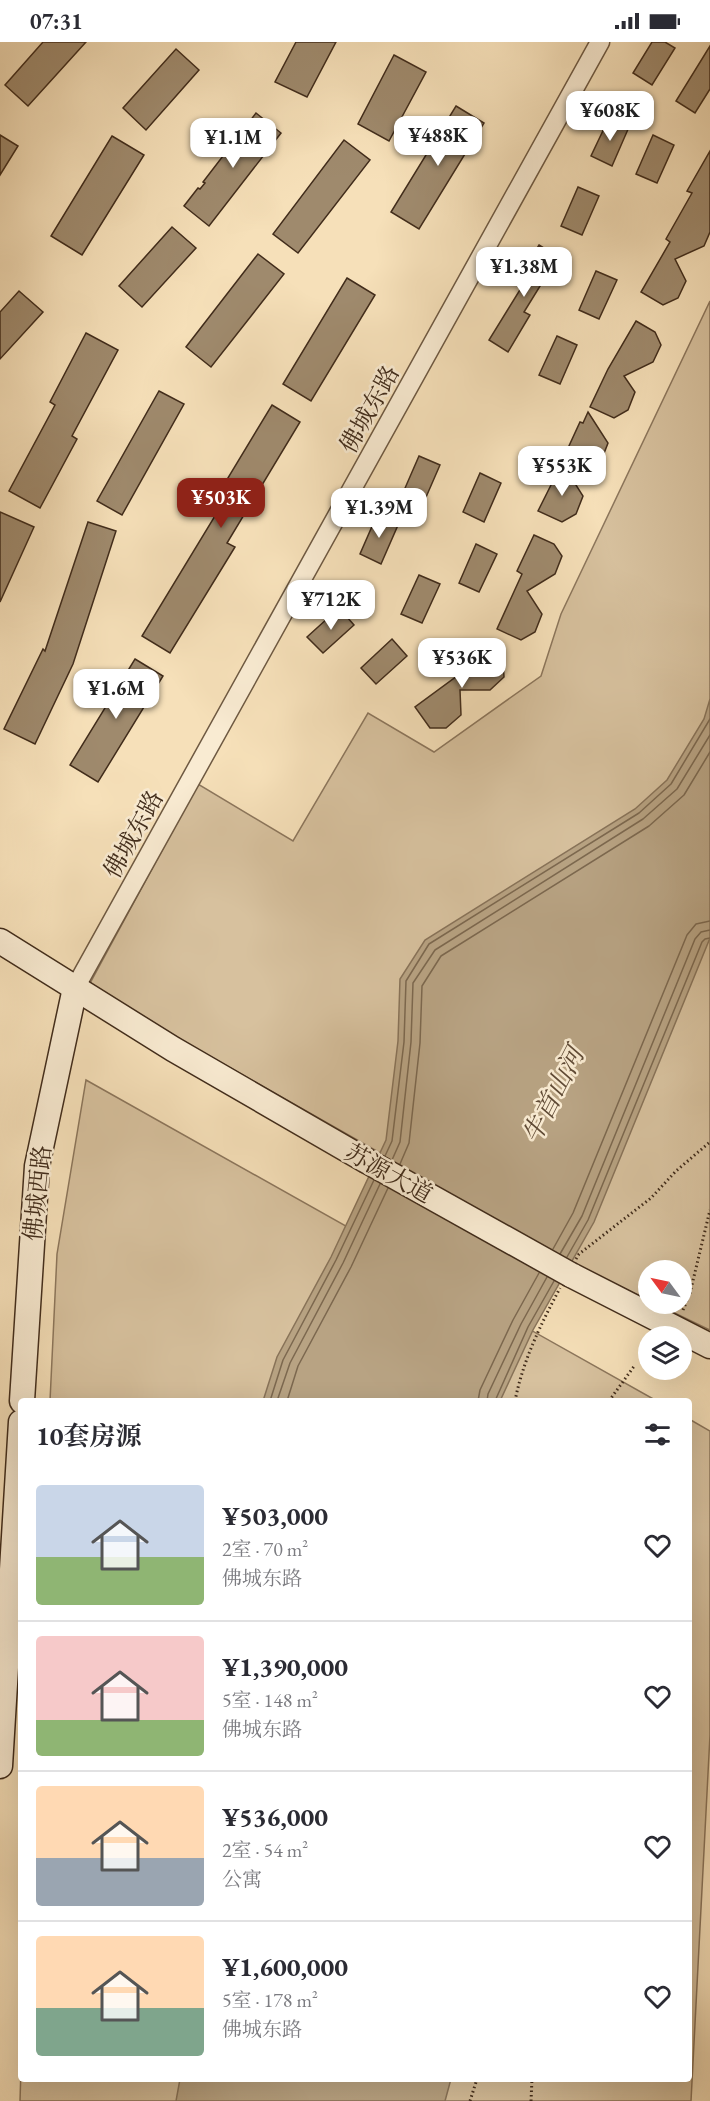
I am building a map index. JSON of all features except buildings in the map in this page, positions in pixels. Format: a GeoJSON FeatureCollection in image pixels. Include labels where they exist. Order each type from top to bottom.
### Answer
{"type":"FeatureCollection","features":[{"type":"Feature","properties":{"kind":"main road","name":"苏源大道"},"geometry":{"type":"LineString","coordinates":[[0,941],[173,1049],[365,1160],[569,1274],[710,1346]]}},
{"type":"Feature","properties":{"kind":"main road","name":"佛城西路"},"geometry":{"type":"LineString","coordinates":[[22,1398],[37,1166],[75,988]]}},
{"type":"Feature","properties":{"kind":"main road"},"geometry":{"type":"LineString","coordinates":[[0,1766],[18,1471]]}},
{"type":"Feature","properties":{"kind":"street","name":"佛城东路"},"geometry":{"type":"LineString","coordinates":[[75,988],[600,42]]}},
{"type":"Feature","properties":{"kind":"path"},"geometry":{"type":"LineString","coordinates":[[516,1398],[519,1377],[541,1324],[579,1254],[651,1198],[676,1171],[710,1142]]}},
{"type":"Feature","properties":{"kind":"path"},"geometry":{"type":"LineString","coordinates":[[692,1282],[710,1210]]}},
{"type":"Feature","properties":{"kind":"path"},"geometry":{"type":"LineString","coordinates":[[611,1398],[635,1365]]}},
{"type":"Feature","properties":{"kind":"path"},"geometry":{"type":"LineString","coordinates":[[470,2101],[476,2082]]}},
{"type":"Feature","properties":{"kind":"path"},"geometry":{"type":"LineString","coordinates":[[531,2101],[532,2082]]}},
{"type":"Feature","properties":{"kind":"shaded area"},"geometry":{"type":"Polygon","coordinates":[[[710,301],[710,1330],[677,1314],[692,1314],[692,1260],[638,1260],[638,1295],[581,1267],[88,987],[198,784],[293,841],[368,713],[434,752],[541,676],[561,614],[710,301]]]}},
{"type":"Feature","properties":{"kind":"shaded area"},"geometry":{"type":"Polygon","coordinates":[[[86,1080],[652,1398],[50,1398],[57,1254],[86,1080]]]}},
{"type":"Feature","properties":{"kind":"shaded area"},"geometry":{"type":"Polygon","coordinates":[[[692,1421],[710,1431],[710,1735],[692,2082],[692,1421]]]}},
{"type":"Feature","properties":{"kind":"shaded area"},"geometry":{"type":"Polygon","coordinates":[[[21,2082],[692,2082],[691,2101],[20,2101],[21,2082]]]}},
{"type":"Feature","properties":{"kind":"water","name":"牛首山河"},"geometry":{"type":"Polygon","coordinates":[[[710,699],[710,938],[594,1222],[533,1330],[501,1398],[264,1398],[277,1357],[331,1257],[386,1140],[398,1041],[400,979],[425,940],[635,809],[667,780],[704,719],[710,699]]]}},
{"type":"Feature","properties":{"kind":"water"},"geometry":{"type":"Polygon","coordinates":[[[179,2082],[450,2082],[445,2101],[176,2101],[179,2082]]]}}]}
